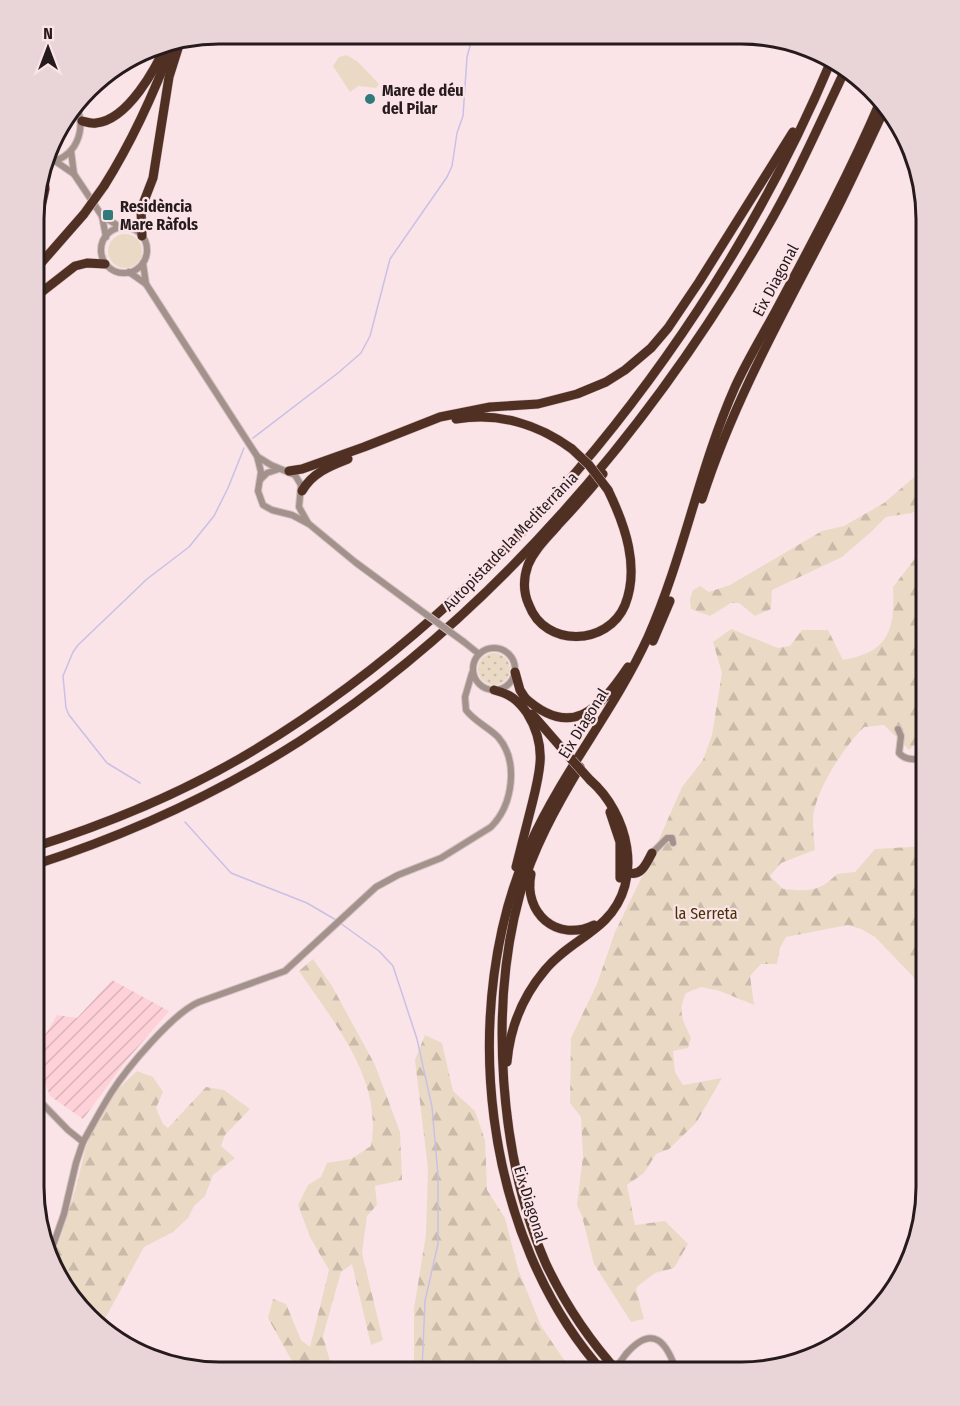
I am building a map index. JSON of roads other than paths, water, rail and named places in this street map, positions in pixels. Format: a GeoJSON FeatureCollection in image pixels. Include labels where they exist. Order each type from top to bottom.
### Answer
{"type":"FeatureCollection","features":[{"type":"Feature","properties":{"kind":"highway"},"geometry":{"type":"LineString","coordinates":[[142,236],[141,209],[153,178],[169,77],[178,49]]}},
{"type":"Feature","properties":{"kind":"highway"},"geometry":{"type":"LineString","coordinates":[[44,259],[84,214],[121,158],[143,117],[170,51]]}},
{"type":"Feature","properties":{"kind":"highway"},"geometry":{"type":"LineString","coordinates":[[82,121],[98,123],[123,109],[157,66],[163,53]]}},
{"type":"Feature","properties":{"kind":"highway","name":"Autopista de la Mediterrània"},"geometry":{"type":"LineString","coordinates":[[44,843],[155,801],[254,750],[340,693],[377,665],[450,602],[507,546],[563,485],[652,374],[687,324],[736,247],[781,167],[828,67]]}},
{"type":"Feature","properties":{"kind":"highway","name":"Autopista de la Mediterrània"},"geometry":{"type":"LineString","coordinates":[[44,861],[135,828],[219,788],[298,742],[373,689],[454,621],[541,535],[618,446],[685,357],[767,228],[810,147],[842,76]]}},
{"type":"Feature","properties":{"kind":"highway","name":"Eix Diagonal"},"geometry":{"type":"LineString","coordinates":[[596,1362],[571,1330],[539,1272],[516,1214],[503,1167],[493,1102],[490,1058],[499,942],[520,871],[534,837],[562,785],[619,694],[647,638],[673,575],[704,472],[736,385],[852,165],[877,109]]}},
{"type":"Feature","properties":{"kind":"highway","name":"Eix Diagonal"},"geometry":{"type":"LineString","coordinates":[[609,1362],[576,1319],[545,1262],[522,1191],[508,1112],[502,1047],[505,974],[520,894],[543,835],[567,788],[629,684],[662,621],[727,428],[754,367],[840,203],[882,114]]}},
{"type":"Feature","properties":{"kind":"highway"},"geometry":{"type":"LineString","coordinates":[[285,470],[302,469],[431,420],[464,411],[538,404],[577,394],[625,370],[651,348],[668,328],[788,137],[801,123]]}},
{"type":"Feature","properties":{"kind":"highway"},"geometry":{"type":"LineString","coordinates":[[44,289],[75,266],[87,262],[105,264]]}},
{"type":"Feature","properties":{"kind":"highway"},"geometry":{"type":"LineString","coordinates":[[301,496],[311,478],[329,467],[437,423],[458,418],[487,417],[519,422],[552,436],[572,449],[589,465],[608,490],[621,518],[630,557],[630,583],[625,605],[614,622],[598,633],[576,637],[557,634],[542,624],[530,610],[525,592],[524,580],[529,564],[538,548],[593,486],[637,432],[685,357]]}},
{"type":"Feature","properties":{"kind":"highway"},"geometry":{"type":"LineString","coordinates":[[490,690],[507,693],[552,717],[568,718],[582,715],[593,709],[610,692],[647,638]]}},
{"type":"Feature","properties":{"kind":"highway"},"geometry":{"type":"LineString","coordinates":[[499,942],[540,768],[541,751],[538,734],[522,700],[515,672]]}},
{"type":"Feature","properties":{"kind":"highway"},"geometry":{"type":"LineString","coordinates":[[522,700],[608,801],[623,842],[627,871],[619,900]]}},
{"type":"Feature","properties":{"kind":"highway"},"geometry":{"type":"LineString","coordinates":[[543,835],[531,874],[529,890],[531,901],[548,923],[564,930],[578,930],[591,926],[599,920],[610,908],[615,897],[621,867],[618,824]]}},
{"type":"Feature","properties":{"kind":"highway"},"geometry":{"type":"LineString","coordinates":[[618,824],[627,835],[633,856],[643,859],[652,853]]}},
{"type":"Feature","properties":{"kind":"highway"},"geometry":{"type":"LineString","coordinates":[[508,1112],[509,1048],[514,1026],[524,1003],[536,982],[552,962],[605,920],[652,853]]}},
{"type":"Feature","properties":{"kind":"highway"},"geometry":{"type":"LineString","coordinates":[[627,871],[634,874],[641,871]]}},
{"type":"Feature","properties":{"kind":"street"},"geometry":{"type":"LineString","coordinates":[[79,113],[82,121],[81,135],[71,151],[55,162],[74,174],[102,216],[106,237],[102,249],[105,264],[117,272],[129,272],[143,263]]}},
{"type":"Feature","properties":{"kind":"street"},"geometry":{"type":"LineString","coordinates":[[71,151],[74,174]]}},
{"type":"Feature","properties":{"kind":"street"},"geometry":{"type":"LineString","coordinates":[[102,216],[122,228]]}},
{"type":"Feature","properties":{"kind":"street"},"geometry":{"type":"LineString","coordinates":[[106,237],[122,228],[133,229],[142,236],[147,253],[143,263],[146,284]]}},
{"type":"Feature","properties":{"kind":"street"},"geometry":{"type":"LineString","coordinates":[[129,272],[146,284],[257,456],[261,466],[258,495],[263,505],[309,524],[346,555],[479,654]]}},
{"type":"Feature","properties":{"kind":"street"},"geometry":{"type":"LineString","coordinates":[[257,456],[299,480],[300,510],[309,524]]}},
{"type":"Feature","properties":{"kind":"street"},"geometry":{"type":"LineString","coordinates":[[260,480],[267,473],[285,470]]}},
{"type":"Feature","properties":{"kind":"street"},"geometry":{"type":"LineString","coordinates":[[282,512],[293,507],[301,496]]}},
{"type":"Feature","properties":{"kind":"street"},"geometry":{"type":"LineString","coordinates":[[53,1245],[83,1142],[112,1092],[154,1041],[186,1009],[199,1002],[285,971],[376,887],[387,880],[441,858],[491,827],[501,816],[507,802],[510,785],[510,759],[498,737],[467,712],[465,697],[474,660],[479,654],[492,648],[503,650],[512,657],[515,672],[511,682],[505,687],[474,690],[465,697]]}},
{"type":"Feature","properties":{"kind":"street"},"geometry":{"type":"LineString","coordinates":[[472,673],[477,682],[490,690]]}},
{"type":"Feature","properties":{"kind":"street"},"geometry":{"type":"LineString","coordinates":[[898,729],[901,736],[901,755],[910,760],[916,760]]}},
{"type":"Feature","properties":{"kind":"street"},"geometry":{"type":"LineString","coordinates":[[652,853],[666,838],[672,838],[673,843]]}},
{"type":"Feature","properties":{"kind":"street"},"geometry":{"type":"LineString","coordinates":[[44,1105],[83,1142]]}},
{"type":"Feature","properties":{"kind":"street"},"geometry":{"type":"LineString","coordinates":[[620,1362],[640,1341],[645,1339],[655,1340],[667,1347],[674,1362]]}},
{"type":"Feature","properties":{"kind":"waterway"},"geometry":{"type":"LineString","coordinates":[[253,438],[361,353],[370,336],[390,259],[447,177],[452,166],[457,133],[463,116],[467,57],[470,44]]}},
{"type":"Feature","properties":{"kind":"waterway"},"geometry":{"type":"LineString","coordinates":[[140,783],[107,763],[69,715],[66,708],[63,676],[78,645],[147,579],[189,547],[214,516],[244,448]]}},
{"type":"Feature","properties":{"kind":"waterway"},"geometry":{"type":"LineString","coordinates":[[185,822],[231,873],[307,903],[336,920]]}},
{"type":"Feature","properties":{"kind":"waterway"},"geometry":{"type":"LineString","coordinates":[[340,923],[379,951],[393,966],[417,1039],[432,1107],[438,1175],[438,1244],[425,1301],[422,1362]]}},
{"type":"Feature","properties":{"kind":"place","name":"Mare de déu del Pilar"},"geometry":{"type":"Point","coordinates":[370,99]}},
{"type":"Feature","properties":{"kind":"place","name":"Residència Mare Ràfols"},"geometry":{"type":"Point","coordinates":[108,215]}},
{"type":"Feature","properties":{"kind":"park label","name":"la Serreta"},"geometry":{"type":"Point","coordinates":[706,913]}}]}
